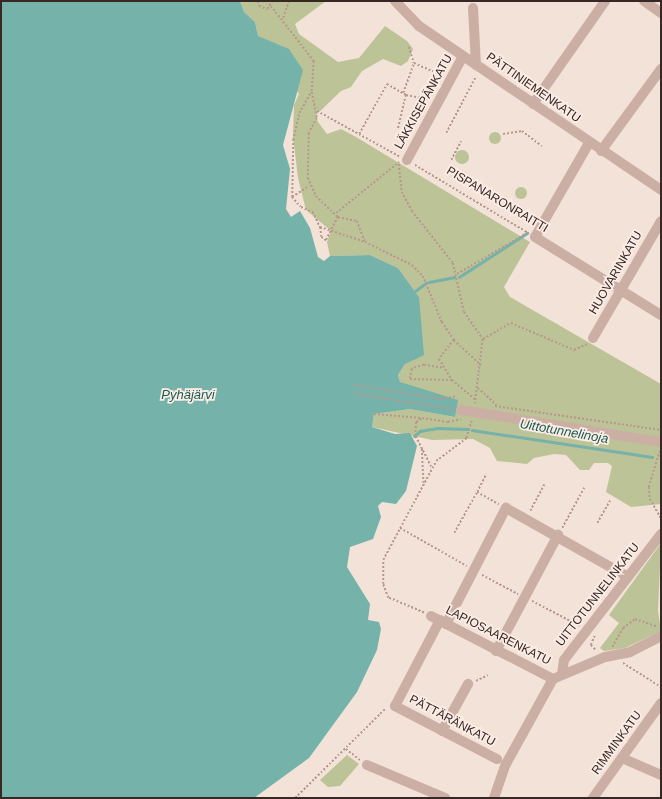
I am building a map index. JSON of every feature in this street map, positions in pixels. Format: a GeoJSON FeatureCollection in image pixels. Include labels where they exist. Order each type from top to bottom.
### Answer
{"type":"FeatureCollection","features":[{"type":"Feature","properties":{"kind":"street","name":"PÄTTINIEMENKATU"},"geometry":{"type":"LineString","coordinates":[[395,1],[419,26],[463,56],[477,70],[533,104],[661,190]]}},
{"type":"Feature","properties":{"kind":"street"},"geometry":{"type":"LineString","coordinates":[[533,104],[605,1]]}},
{"type":"Feature","properties":{"kind":"street"},"geometry":{"type":"LineString","coordinates":[[644,1],[661,13]]}},
{"type":"Feature","properties":{"kind":"street"},"geometry":{"type":"LineString","coordinates":[[472,8],[477,70]]}},
{"type":"Feature","properties":{"kind":"street","name":"LÄKKISEPÄNKATU"},"geometry":{"type":"LineString","coordinates":[[403,161],[463,56]]}},
{"type":"Feature","properties":{"kind":"street"},"geometry":{"type":"LineString","coordinates":[[601,151],[661,69]]}},
{"type":"Feature","properties":{"kind":"street"},"geometry":{"type":"LineString","coordinates":[[531,235],[589,143]]}},
{"type":"Feature","properties":{"kind":"street","name":"HUOVARINKATU"},"geometry":{"type":"LineString","coordinates":[[593,338],[622,291],[661,221]]}},
{"type":"Feature","properties":{"kind":"street","name":"PISPANARONRAITTI"},"geometry":{"type":"LineString","coordinates":[[531,235],[661,315]]}},
{"type":"Feature","properties":{"kind":"street"},"geometry":{"type":"LineString","coordinates":[[461,410],[477,414],[661,442]]}},
{"type":"Feature","properties":{"kind":"street"},"geometry":{"type":"LineString","coordinates":[[395,706],[439,620],[473,569],[506,508],[558,534],[628,577]]}},
{"type":"Feature","properties":{"kind":"street"},"geometry":{"type":"LineString","coordinates":[[496,651],[558,534]]}},
{"type":"Feature","properties":{"kind":"street","name":"UITTOTUNNELINKATU"},"geometry":{"type":"LineString","coordinates":[[494,798],[506,764],[558,676],[564,660],[661,534]]}},
{"type":"Feature","properties":{"kind":"street","name":"LAPIOSAARENKATU"},"geometry":{"type":"LineString","coordinates":[[439,620],[496,651],[558,676]]}},
{"type":"Feature","properties":{"kind":"street"},"geometry":{"type":"LineString","coordinates":[[558,676],[605,657],[630,652],[661,636]]}},
{"type":"Feature","properties":{"kind":"street"},"geometry":{"type":"LineString","coordinates":[[442,731],[468,684]]}},
{"type":"Feature","properties":{"kind":"street","name":"PÄTTÄRÄNKATU"},"geometry":{"type":"LineString","coordinates":[[395,706],[497,759]]}},
{"type":"Feature","properties":{"kind":"street","name":"RIMMINKATU"},"geometry":{"type":"LineString","coordinates":[[593,798],[660,707]]}},
{"type":"Feature","properties":{"kind":"street"},"geometry":{"type":"LineString","coordinates":[[622,758],[661,775]]}},
{"type":"Feature","properties":{"kind":"street"},"geometry":{"type":"LineString","coordinates":[[367,765],[445,798]]}},
{"type":"Feature","properties":{"kind":"path"},"geometry":{"type":"LineString","coordinates":[[258,1],[262,9],[271,6]]}},
{"type":"Feature","properties":{"kind":"path"},"geometry":{"type":"LineString","coordinates":[[271,6],[272,1]]}},
{"type":"Feature","properties":{"kind":"path"},"geometry":{"type":"LineString","coordinates":[[283,18],[289,1]]}},
{"type":"Feature","properties":{"kind":"path"},"geometry":{"type":"LineString","coordinates":[[271,6],[283,18],[294,39],[313,55],[312,92],[316,111],[306,154],[309,186],[336,213],[338,217],[336,226],[324,241],[320,227],[313,212],[301,207],[292,197],[293,140],[299,113],[312,92]]}},
{"type":"Feature","properties":{"kind":"path"},"geometry":{"type":"LineString","coordinates":[[403,93],[414,63],[409,47]]}},
{"type":"Feature","properties":{"kind":"path"},"geometry":{"type":"LineString","coordinates":[[414,63],[436,74]]}},
{"type":"Feature","properties":{"kind":"path"},"geometry":{"type":"LineString","coordinates":[[446,132],[477,70]]}},
{"type":"Feature","properties":{"kind":"path"},"geometry":{"type":"LineString","coordinates":[[358,134],[387,84],[406,95],[421,98]]}},
{"type":"Feature","properties":{"kind":"path"},"geometry":{"type":"LineString","coordinates":[[398,130],[406,95]]}},
{"type":"Feature","properties":{"kind":"path","name":"PISPANARONRAITTI"},"geometry":{"type":"LineString","coordinates":[[316,111],[531,235]]}},
{"type":"Feature","properties":{"kind":"path"},"geometry":{"type":"LineString","coordinates":[[503,134],[522,131],[542,146]]}},
{"type":"Feature","properties":{"kind":"path"},"geometry":{"type":"LineString","coordinates":[[451,160],[461,141]]}},
{"type":"Feature","properties":{"kind":"path"},"geometry":{"type":"LineString","coordinates":[[336,213],[403,161]]}},
{"type":"Feature","properties":{"kind":"path"},"geometry":{"type":"LineString","coordinates":[[403,161],[397,174],[402,192],[457,274],[464,312],[483,339],[476,400],[477,414],[466,438],[444,453],[431,468],[383,560],[385,591],[393,601],[439,620]]}},
{"type":"Feature","properties":{"kind":"path"},"geometry":{"type":"LineString","coordinates":[[292,197],[309,186]]}},
{"type":"Feature","properties":{"kind":"path"},"geometry":{"type":"LineString","coordinates":[[338,217],[357,221],[366,242]]}},
{"type":"Feature","properties":{"kind":"path"},"geometry":{"type":"LineString","coordinates":[[320,227],[330,233],[366,242],[412,265],[423,276],[442,322],[454,340],[481,365]]}},
{"type":"Feature","properties":{"kind":"path"},"geometry":{"type":"LineString","coordinates":[[457,274],[531,235]]}},
{"type":"Feature","properties":{"kind":"path"},"geometry":{"type":"LineString","coordinates":[[483,339],[507,323],[574,350],[593,338]]}},
{"type":"Feature","properties":{"kind":"path"},"geometry":{"type":"LineString","coordinates":[[454,340],[439,354],[442,368],[452,380],[476,400]]}},
{"type":"Feature","properties":{"kind":"path"},"geometry":{"type":"LineString","coordinates":[[442,368],[418,367],[412,369],[410,379],[452,380]]}},
{"type":"Feature","properties":{"kind":"path"},"geometry":{"type":"LineString","coordinates":[[353,385],[442,399],[457,396]]}},
{"type":"Feature","properties":{"kind":"path"},"geometry":{"type":"LineString","coordinates":[[478,388],[497,405]]}},
{"type":"Feature","properties":{"kind":"path"},"geometry":{"type":"LineString","coordinates":[[355,394],[461,410]]}},
{"type":"Feature","properties":{"kind":"path"},"geometry":{"type":"LineString","coordinates":[[374,414],[448,422],[466,418],[497,405],[661,430]]}},
{"type":"Feature","properties":{"kind":"path"},"geometry":{"type":"LineString","coordinates":[[422,418],[416,422],[415,436],[422,447],[431,468]]}},
{"type":"Feature","properties":{"kind":"path"},"geometry":{"type":"LineString","coordinates":[[422,447],[424,484]]}},
{"type":"Feature","properties":{"kind":"path"},"geometry":{"type":"LineString","coordinates":[[661,447],[649,488],[650,499],[661,518]]}},
{"type":"Feature","properties":{"kind":"path"},"geometry":{"type":"LineString","coordinates":[[454,533],[486,474]]}},
{"type":"Feature","properties":{"kind":"path"},"geometry":{"type":"LineString","coordinates":[[526,518],[544,485]]}},
{"type":"Feature","properties":{"kind":"path"},"geometry":{"type":"LineString","coordinates":[[558,534],[584,488]]}},
{"type":"Feature","properties":{"kind":"path"},"geometry":{"type":"LineString","coordinates":[[477,492],[506,508]]}},
{"type":"Feature","properties":{"kind":"path"},"geometry":{"type":"LineString","coordinates":[[597,522],[611,499]]}},
{"type":"Feature","properties":{"kind":"path"},"geometry":{"type":"LineString","coordinates":[[400,528],[443,554],[583,628]]}},
{"type":"Feature","properties":{"kind":"path"},"geometry":{"type":"LineString","coordinates":[[607,652],[623,628],[635,619],[645,620],[661,630]]}},
{"type":"Feature","properties":{"kind":"path"},"geometry":{"type":"LineString","coordinates":[[592,634],[596,637],[592,645],[596,649]]}},
{"type":"Feature","properties":{"kind":"path"},"geometry":{"type":"LineString","coordinates":[[598,655],[602,653]]}},
{"type":"Feature","properties":{"kind":"path"},"geometry":{"type":"LineString","coordinates":[[638,674],[661,687]]}},
{"type":"Feature","properties":{"kind":"path"},"geometry":{"type":"LineString","coordinates":[[468,684],[488,676]]}},
{"type":"Feature","properties":{"kind":"path"},"geometry":{"type":"LineString","coordinates":[[295,798],[346,749],[371,721],[390,706],[395,706]]}},
{"type":"Feature","properties":{"kind":"path"},"geometry":{"type":"LineString","coordinates":[[346,749],[367,765]]}},
{"type":"Feature","properties":{"kind":"green space"},"geometry":{"type":"Polygon","coordinates":[[[240,1],[326,1],[295,24],[299,34],[338,62],[359,58],[385,26],[407,41],[413,49],[408,61],[401,66],[383,59],[362,71],[351,87],[341,91],[316,115],[318,122],[327,134],[341,129],[530,242],[504,287],[510,297],[661,384],[661,504],[631,507],[606,492],[612,466],[608,463],[594,463],[589,470],[580,470],[566,455],[554,454],[534,458],[527,464],[497,461],[490,448],[473,439],[432,440],[372,427],[374,414],[410,409],[455,417],[400,382],[398,375],[405,364],[419,297],[398,268],[370,255],[330,256],[327,242],[331,231],[306,210],[298,178],[293,136],[294,105],[299,94],[258,36],[255,22],[244,12],[240,1]]]}},
{"type":"Feature","properties":{"kind":"green space"},"geometry":{"type":"Polygon","coordinates":[[[493,132],[497,132],[501,138],[497,144],[493,144],[489,140],[489,136],[493,132]]]}},
{"type":"Feature","properties":{"kind":"green space"},"geometry":{"type":"Polygon","coordinates":[[[462,150],[467,152],[469,157],[467,162],[462,164],[457,162],[455,157],[457,152],[462,150]]]}},
{"type":"Feature","properties":{"kind":"green space"},"geometry":{"type":"Polygon","coordinates":[[[519,187],[523,187],[527,193],[523,199],[519,199],[515,195],[515,191],[519,187]]]}},
{"type":"Feature","properties":{"kind":"green space"},"geometry":{"type":"Polygon","coordinates":[[[661,543],[658,611],[661,631],[625,648],[604,651],[600,648],[619,623],[609,615],[661,543]]]}},
{"type":"Feature","properties":{"kind":"green space"},"geometry":{"type":"Polygon","coordinates":[[[347,755],[359,764],[340,786],[328,787],[320,780],[347,755]]]}},
{"type":"Feature","properties":{"kind":"water","name":"Pyhäjärvi"},"geometry":{"type":"Polygon","coordinates":[[[1,1],[240,1],[244,12],[255,22],[258,36],[289,49],[303,70],[283,145],[290,169],[286,209],[291,217],[300,211],[310,228],[318,257],[324,261],[330,256],[370,255],[398,268],[419,297],[424,355],[405,364],[398,375],[400,382],[458,400],[455,417],[410,409],[374,414],[372,427],[395,434],[410,433],[417,446],[406,491],[396,504],[382,502],[378,506],[381,517],[373,539],[350,547],[347,567],[370,604],[368,620],[379,622],[381,629],[377,650],[357,692],[309,758],[254,798],[1,798],[1,1]]]}},
{"type":"Feature","properties":{"kind":"waterway"},"geometry":{"type":"LineString","coordinates":[[459,277],[527,233]]}},
{"type":"Feature","properties":{"kind":"waterway"},"geometry":{"type":"LineString","coordinates":[[429,282],[455,277]]}},
{"type":"Feature","properties":{"kind":"waterway"},"geometry":{"type":"LineString","coordinates":[[415,291],[426,283]]}},
{"type":"Feature","properties":{"kind":"waterway","name":"Uittotunnelinoja"},"geometry":{"type":"LineString","coordinates":[[414,436],[420,431],[437,428],[468,429]]}},
{"type":"Feature","properties":{"kind":"waterway","name":"Uittotunnelinoja"},"geometry":{"type":"LineString","coordinates":[[472,430],[652,457]]}}]}
